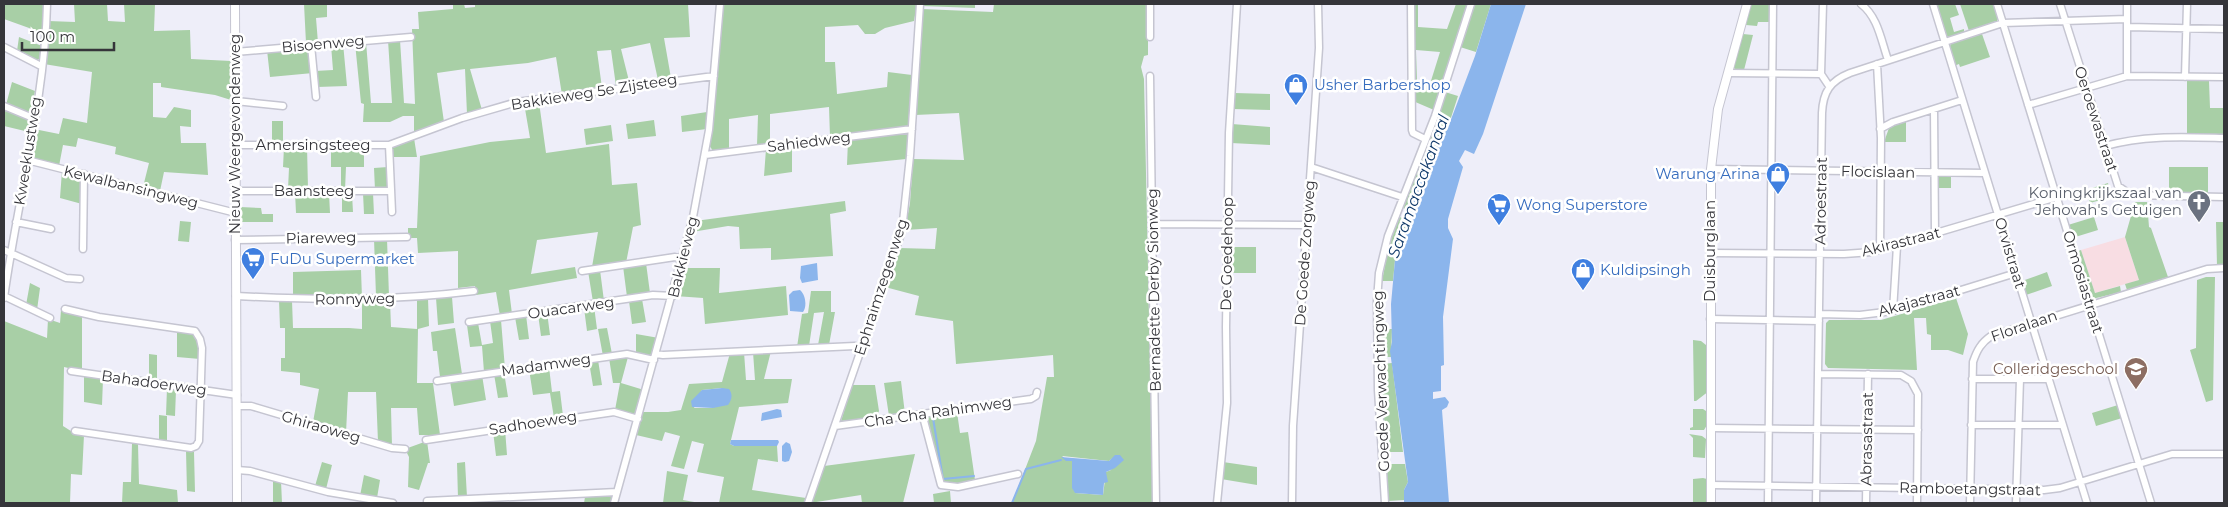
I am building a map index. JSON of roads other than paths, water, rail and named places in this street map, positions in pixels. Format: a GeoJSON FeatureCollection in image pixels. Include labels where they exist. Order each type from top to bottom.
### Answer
{"type":"FeatureCollection","features":[{"type":"Feature","properties":{"kind":"street","name":"Kweeklustweg"},"geometry":{"type":"LineString","coordinates":[[4,297],[34,118],[41,66],[46,4]]}},
{"type":"Feature","properties":{"kind":"street","name":"Nieuw Weergevondenweg"},"geometry":{"type":"LineString","coordinates":[[236,4],[237,503]]}},
{"type":"Feature","properties":{"kind":"street","name":"Bakkieweg"},"geometry":{"type":"LineString","coordinates":[[614,503],[683,259],[705,155],[720,4]]}},
{"type":"Feature","properties":{"kind":"street","name":"Ephraimzegenweg"},"geometry":{"type":"LineString","coordinates":[[808,503],[902,231],[906,210],[920,4]]}},
{"type":"Feature","properties":{"kind":"street"},"geometry":{"type":"LineString","coordinates":[[1150,4],[1150,36]]}},
{"type":"Feature","properties":{"kind":"street","name":"De Goedehoop"},"geometry":{"type":"LineString","coordinates":[[1217,503],[1227,403],[1226,327],[1229,133],[1237,4]]}},
{"type":"Feature","properties":{"kind":"street","name":"De Goede Zorgweg"},"geometry":{"type":"LineString","coordinates":[[1292,503],[1293,426],[1319,48],[1318,4]]}},
{"type":"Feature","properties":{"kind":"street"},"geometry":{"type":"LineString","coordinates":[[1411,4],[1412,130],[1413,134],[1425,139]]}},
{"type":"Feature","properties":{"kind":"street","name":"Goede Verwachtingweg"},"geometry":{"type":"LineString","coordinates":[[1385,503],[1378,390],[1377,301],[1380,273],[1386,245],[1402,197],[1425,139],[1471,4]]}},
{"type":"Feature","properties":{"kind":"street","name":"Duisburglaan"},"geometry":{"type":"LineString","coordinates":[[1711,503],[1711,169],[1718,110],[1747,4]]}},
{"type":"Feature","properties":{"kind":"street"},"geometry":{"type":"LineString","coordinates":[[1768,503],[1773,4]]}},
{"type":"Feature","properties":{"kind":"street"},"geometry":{"type":"LineString","coordinates":[[1823,4],[1821,74],[1829,86],[1843,76],[2003,23],[2127,19]]}},
{"type":"Feature","properties":{"kind":"street"},"geometry":{"type":"LineString","coordinates":[[1861,4],[1869,10],[1876,21],[1888,60]]}},
{"type":"Feature","properties":{"kind":"street","name":"Orvistraat"},"geometry":{"type":"LineString","coordinates":[[1933,4],[2087,503]]}},
{"type":"Feature","properties":{"kind":"street","name":"Ormosiastraat"},"geometry":{"type":"LineString","coordinates":[[1997,4],[2151,503]]}},
{"type":"Feature","properties":{"kind":"street","name":"Oeroewastraat"},"geometry":{"type":"LineString","coordinates":[[2060,4],[2115,180],[2127,194],[2224,197]]}},
{"type":"Feature","properties":{"kind":"street"},"geometry":{"type":"LineString","coordinates":[[2127,4],[2127,76]]}},
{"type":"Feature","properties":{"kind":"street"},"geometry":{"type":"LineString","coordinates":[[2185,77],[2186,4]]}},
{"type":"Feature","properties":{"kind":"street"},"geometry":{"type":"LineString","coordinates":[[2127,27],[2224,29]]}},
{"type":"Feature","properties":{"kind":"street","name":"Bisoenweg"},"geometry":{"type":"LineString","coordinates":[[235,52],[411,37]]}},
{"type":"Feature","properties":{"kind":"street"},"geometry":{"type":"LineString","coordinates":[[311,45],[316,97]]}},
{"type":"Feature","properties":{"kind":"street"},"geometry":{"type":"LineString","coordinates":[[4,47],[41,66]]}},
{"type":"Feature","properties":{"kind":"street"},"geometry":{"type":"LineString","coordinates":[[1877,64],[1882,172],[1880,250]]}},
{"type":"Feature","properties":{"kind":"street"},"geometry":{"type":"LineString","coordinates":[[1728,73],[1821,74]]}},
{"type":"Feature","properties":{"kind":"street","name":"Bakkieweg 5e Zijsteeg"},"geometry":{"type":"LineString","coordinates":[[389,145],[462,118],[517,102],[714,76]]}},
{"type":"Feature","properties":{"kind":"street","name":"Bernadette Derby Sionweg"},"geometry":{"type":"LineString","coordinates":[[1150,76],[1156,503]]}},
{"type":"Feature","properties":{"kind":"street"},"geometry":{"type":"LineString","coordinates":[[2028,105],[2127,76],[2224,77]]}},
{"type":"Feature","properties":{"kind":"street","name":"Adroestraat"},"geometry":{"type":"LineString","coordinates":[[1816,503],[1822,103],[1829,86]]}},
{"type":"Feature","properties":{"kind":"street"},"geometry":{"type":"LineString","coordinates":[[1880,129],[1893,122],[1962,100]]}},
{"type":"Feature","properties":{"kind":"street"},"geometry":{"type":"LineString","coordinates":[[236,102],[283,106]]}},
{"type":"Feature","properties":{"kind":"street"},"geometry":{"type":"LineString","coordinates":[[4,106],[34,118]]}},
{"type":"Feature","properties":{"kind":"street"},"geometry":{"type":"LineString","coordinates":[[1934,109],[1935,234]]}},
{"type":"Feature","properties":{"kind":"street","name":"Sahiedweg"},"geometry":{"type":"LineString","coordinates":[[705,155],[912,129]]}},
{"type":"Feature","properties":{"kind":"street"},"geometry":{"type":"LineString","coordinates":[[2105,146],[2144,137],[2224,138]]}},
{"type":"Feature","properties":{"kind":"street","name":"Amersingsteeg"},"geometry":{"type":"LineString","coordinates":[[236,145],[389,145]]}},
{"type":"Feature","properties":{"kind":"street"},"geometry":{"type":"LineString","coordinates":[[389,145],[392,212]]}},
{"type":"Feature","properties":{"kind":"street","name":"Kewalbansingweg"},"geometry":{"type":"LineString","coordinates":[[27,160],[236,213]]}},
{"type":"Feature","properties":{"kind":"street"},"geometry":{"type":"LineString","coordinates":[[1311,167],[1402,197]]}},
{"type":"Feature","properties":{"kind":"street","name":"Flocislaan"},"geometry":{"type":"LineString","coordinates":[[1711,169],[1985,173]]}},
{"type":"Feature","properties":{"kind":"street"},"geometry":{"type":"LineString","coordinates":[[83,249],[84,174]]}},
{"type":"Feature","properties":{"kind":"street","name":"Baansteeg"},"geometry":{"type":"LineString","coordinates":[[237,191],[391,191]]}},
{"type":"Feature","properties":{"kind":"street","name":"Akirastraat"},"geometry":{"type":"LineString","coordinates":[[1710,253],[1858,254],[1897,246],[2057,197]]}},
{"type":"Feature","properties":{"kind":"street"},"geometry":{"type":"LineString","coordinates":[[16,222],[51,229]]}},
{"type":"Feature","properties":{"kind":"street"},"geometry":{"type":"LineString","coordinates":[[1152,224],[1306,225]]}},
{"type":"Feature","properties":{"kind":"street","name":"Piareweg"},"geometry":{"type":"LineString","coordinates":[[235,240],[407,237]]}},
{"type":"Feature","properties":{"kind":"street"},"geometry":{"type":"LineString","coordinates":[[1893,310],[1897,246]]}},
{"type":"Feature","properties":{"kind":"street"},"geometry":{"type":"LineString","coordinates":[[4,250],[66,278],[80,279]]}},
{"type":"Feature","properties":{"kind":"street"},"geometry":{"type":"LineString","coordinates":[[582,271],[675,257],[683,259]]}},
{"type":"Feature","properties":{"kind":"street","name":"Floralaan"},"geometry":{"type":"LineString","coordinates":[[1970,503],[1973,362],[1976,352],[1984,340],[2032,322],[2090,304],[2207,269],[2224,268]]}},
{"type":"Feature","properties":{"kind":"street","name":"Akajastraat"},"geometry":{"type":"LineString","coordinates":[[1710,319],[1770,320],[1860,315],[1893,310],[2016,273]]}},
{"type":"Feature","properties":{"kind":"street","name":"Ronnyweg"},"geometry":{"type":"LineString","coordinates":[[236,296],[316,300],[380,299],[474,291]]}},
{"type":"Feature","properties":{"kind":"street","name":"Ouacarweg"},"geometry":{"type":"LineString","coordinates":[[468,322],[653,295],[673,296]]}},
{"type":"Feature","properties":{"kind":"street"},"geometry":{"type":"LineString","coordinates":[[4,297],[50,318]]}},
{"type":"Feature","properties":{"kind":"street"},"geometry":{"type":"LineString","coordinates":[[65,309],[99,317],[195,331],[200,339],[202,348],[199,441],[196,446],[191,448],[75,431]]}},
{"type":"Feature","properties":{"kind":"street","name":"Madamweg"},"geometry":{"type":"LineString","coordinates":[[437,381],[627,354],[655,357],[662,355],[855,346],[862,348]]}},
{"type":"Feature","properties":{"kind":"street","name":"Bahadoerweg"},"geometry":{"type":"LineString","coordinates":[[71,371],[201,391],[237,394]]}},
{"type":"Feature","properties":{"kind":"street"},"geometry":{"type":"LineString","coordinates":[[1818,374],[1901,374],[1911,381],[1918,394],[1917,503]]}},
{"type":"Feature","properties":{"kind":"street","name":"Abrasastraat"},"geometry":{"type":"LineString","coordinates":[[1866,503],[1868,374]]}},
{"type":"Feature","properties":{"kind":"street"},"geometry":{"type":"LineString","coordinates":[[2016,503],[2020,378]]}},
{"type":"Feature","properties":{"kind":"street"},"geometry":{"type":"LineString","coordinates":[[1972,379],[2049,379]]}},
{"type":"Feature","properties":{"kind":"street","name":"Cha Cha Rahimweg"},"geometry":{"type":"LineString","coordinates":[[836,426],[1031,399],[1036,396],[1037,392]]}},
{"type":"Feature","properties":{"kind":"street","name":"Ghiraoweg"},"geometry":{"type":"LineString","coordinates":[[237,406],[251,406],[392,448],[405,448]]}},
{"type":"Feature","properties":{"kind":"street","name":"Sadhoeweg"},"geometry":{"type":"LineString","coordinates":[[426,440],[614,412],[638,419]]}},
{"type":"Feature","properties":{"kind":"street"},"geometry":{"type":"LineString","coordinates":[[922,413],[941,486],[958,487],[1018,474]]}},
{"type":"Feature","properties":{"kind":"street"},"geometry":{"type":"LineString","coordinates":[[1971,425],[2063,425]]}},
{"type":"Feature","properties":{"kind":"street"},"geometry":{"type":"LineString","coordinates":[[1711,428],[1918,430]]}},
{"type":"Feature","properties":{"kind":"street","name":"Ramboetangstraat"},"geometry":{"type":"LineString","coordinates":[[1711,485],[2044,490],[2081,482],[2172,454],[2224,454]]}},
{"type":"Feature","properties":{"kind":"street"},"geometry":{"type":"LineString","coordinates":[[238,470],[250,470],[328,492],[393,503]]}},
{"type":"Feature","properties":{"kind":"street"},"geometry":{"type":"LineString","coordinates":[[427,501],[617,492]]}},
{"type":"Feature","properties":{"kind":"water","name":"Saramaccakanaal"},"geometry":{"type":"Polygon","coordinates":[[[1491,4],[1526,4],[1483,134],[1474,154],[1465,150],[1459,161],[1463,167],[1448,219],[1448,228],[1453,239],[1443,317],[1444,365],[1441,366],[1441,391],[1433,392],[1433,399],[1445,397],[1449,402],[1447,407],[1442,410],[1449,503],[1404,503],[1404,490],[1408,482],[1390,351],[1392,342],[1391,304],[1395,260],[1409,218],[1410,202],[1417,183],[1437,152],[1436,141],[1447,130],[1475,56],[1491,4]]]}},
{"type":"Feature","properties":{"kind":"water"},"geometry":{"type":"Polygon","coordinates":[[[817,263],[818,280],[802,283],[800,278],[801,266],[817,263]]]}},
{"type":"Feature","properties":{"kind":"water"},"geometry":{"type":"Polygon","coordinates":[[[800,290],[804,295],[805,304],[803,312],[790,311],[789,295],[793,291],[800,290]]]}},
{"type":"Feature","properties":{"kind":"water"},"geometry":{"type":"Polygon","coordinates":[[[729,389],[731,393],[728,405],[713,408],[692,407],[691,401],[702,390],[729,389]]]}},
{"type":"Feature","properties":{"kind":"water"},"geometry":{"type":"Polygon","coordinates":[[[777,409],[781,410],[782,417],[761,421],[762,413],[777,409]]]}},
{"type":"Feature","properties":{"kind":"water"},"geometry":{"type":"Polygon","coordinates":[[[731,440],[778,440],[779,442],[777,446],[734,446],[730,444],[731,440]]]}},
{"type":"Feature","properties":{"kind":"water"},"geometry":{"type":"Polygon","coordinates":[[[786,442],[790,444],[792,452],[789,461],[785,462],[782,461],[782,446],[786,442]]]}},
{"type":"Feature","properties":{"kind":"water"},"geometry":{"type":"Polygon","coordinates":[[[1115,455],[1120,455],[1124,460],[1115,468],[1106,472],[1108,482],[1104,483],[1103,495],[1075,493],[1072,488],[1072,461],[1066,461],[1061,457],[1109,461],[1115,455]]]}},
{"type":"Feature","properties":{"kind":"waterway"},"geometry":{"type":"LineString","coordinates":[[933,418],[943,479],[974,476]]}},
{"type":"Feature","properties":{"kind":"waterway"},"geometry":{"type":"LineString","coordinates":[[1012,503],[1026,469],[1061,460]]}},
{"type":"Feature","properties":{"kind":"place","name":"Usher Barbershop"},"geometry":{"type":"Point","coordinates":[1296,106]}},
{"type":"Feature","properties":{"kind":"place","name":"Warung Arina"},"geometry":{"type":"Point","coordinates":[1778,195]}},
{"type":"Feature","properties":{"kind":"place","name":"Koningkrijkszaal van Jehovah's Getuigen"},"geometry":{"type":"Point","coordinates":[2199,223]}},
{"type":"Feature","properties":{"kind":"place","name":"Wong Superstore"},"geometry":{"type":"Point","coordinates":[1499,226]}},
{"type":"Feature","properties":{"kind":"place","name":"FuDu Supermarket"},"geometry":{"type":"Point","coordinates":[253,280]}},
{"type":"Feature","properties":{"kind":"place","name":"Kuldipsingh"},"geometry":{"type":"Point","coordinates":[1583,291]}},
{"type":"Feature","properties":{"kind":"place","name":"Colleridgeschool"},"geometry":{"type":"Point","coordinates":[2136,390]}}]}
